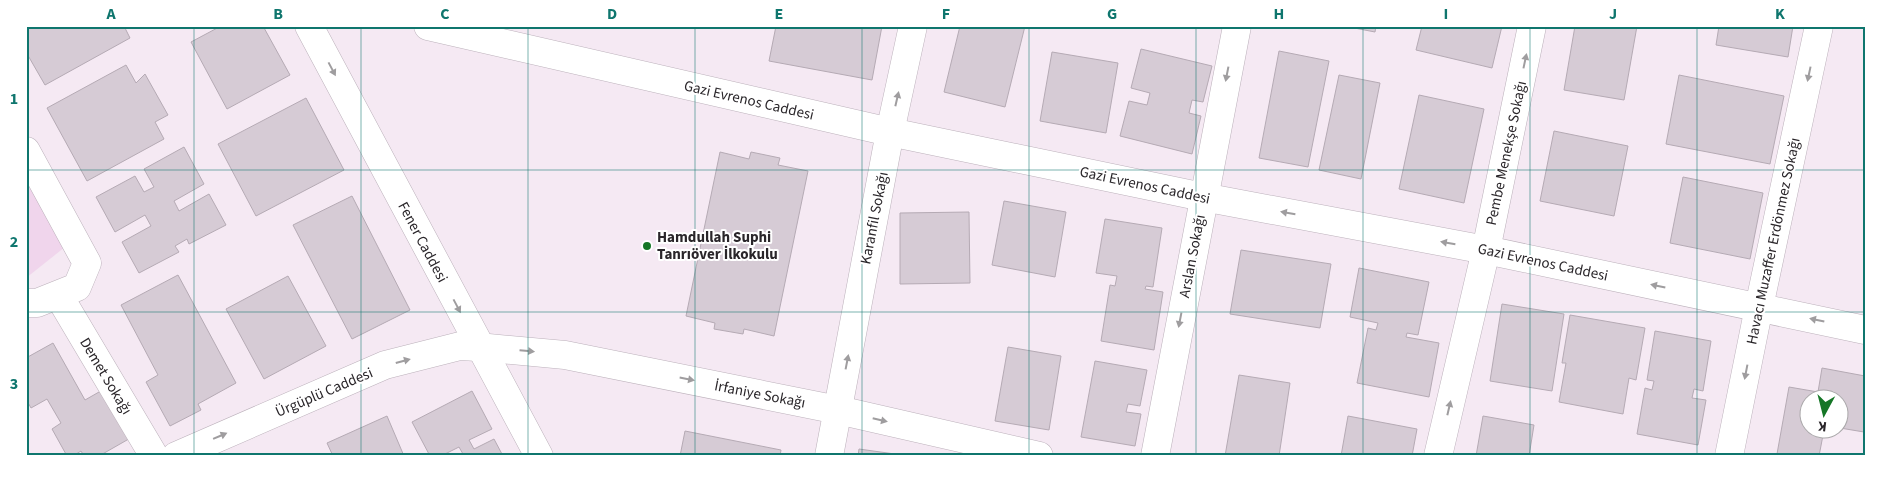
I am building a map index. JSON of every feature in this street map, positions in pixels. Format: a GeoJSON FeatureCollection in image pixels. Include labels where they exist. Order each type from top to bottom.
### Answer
{"type":"FeatureCollection","features":[{"type":"Feature","properties":{"kind":"street","name":"Fener Caddesi"},"geometry":{"type":"LineString","coordinates":[[309,26],[478,347],[539,456]]}},
{"type":"Feature","properties":{"kind":"street","name":"Gazi Evrenos Caddesi"},"geometry":{"type":"LineString","coordinates":[[428,26],[890,132],[1203,198],[1486,250],[1865,330]]}},
{"type":"Feature","properties":{"kind":"street","name":"Karanfil Sokağı"},"geometry":{"type":"LineString","coordinates":[[829,456],[890,132],[913,26]]}},
{"type":"Feature","properties":{"kind":"street","name":"Arslan Sokağı"},"geometry":{"type":"LineString","coordinates":[[1155,456],[1237,26]]}},
{"type":"Feature","properties":{"kind":"street","name":"Pembe Menekşe Sokağı"},"geometry":{"type":"LineString","coordinates":[[1438,456],[1486,250],[1532,26]]}},
{"type":"Feature","properties":{"kind":"street","name":"Havacı Muzaffer Erdönmez Sokağı"},"geometry":{"type":"LineString","coordinates":[[1729,456],[1819,26]]}},
{"type":"Feature","properties":{"kind":"street"},"geometry":{"type":"LineString","coordinates":[[26,151],[87,264],[77,287],[59,296],[37,303],[26,303]]}},
{"type":"Feature","properties":{"kind":"street","name":"Demet Sokağı"},"geometry":{"type":"LineString","coordinates":[[59,296],[154,456]]}},
{"type":"Feature","properties":{"kind":"street","name":"Ürgüplü Caddesi"},"geometry":{"type":"LineString","coordinates":[[176,456],[385,366],[460,346],[478,347]]}},
{"type":"Feature","properties":{"kind":"street","name":"İrfaniye Sokağı"},"geometry":{"type":"LineString","coordinates":[[478,347],[565,355],[838,410],[1039,456]]}},
{"type":"Feature","properties":{"kind":"shaded area"},"geometry":{"type":"Polygon","coordinates":[[[26,179],[65,247],[26,278],[26,179]]]}},
{"type":"Feature","properties":{"kind":"building"},"geometry":{"type":"Polygon","coordinates":[[[26,26],[124,26],[130,38],[45,85],[26,52],[26,26]]]}},
{"type":"Feature","properties":{"kind":"building"},"geometry":{"type":"Polygon","coordinates":[[[221,26],[263,26],[290,75],[227,109],[191,42],[221,26]]]}},
{"type":"Feature","properties":{"kind":"building"},"geometry":{"type":"Polygon","coordinates":[[[776,26],[882,26],[872,80],[769,61],[776,26]]]}},
{"type":"Feature","properties":{"kind":"building"},"geometry":{"type":"Polygon","coordinates":[[[960,26],[1025,26],[1005,107],[944,92],[960,26]]]}},
{"type":"Feature","properties":{"kind":"building"},"geometry":{"type":"Polygon","coordinates":[[[1344,26],[1376,26],[1375,32],[1344,26]]]}},
{"type":"Feature","properties":{"kind":"building"},"geometry":{"type":"Polygon","coordinates":[[[1422,26],[1502,26],[1492,68],[1416,50],[1422,26]]]}},
{"type":"Feature","properties":{"kind":"building"},"geometry":{"type":"Polygon","coordinates":[[[1575,26],[1637,26],[1624,100],[1564,90],[1575,26]]]}},
{"type":"Feature","properties":{"kind":"building"},"geometry":{"type":"Polygon","coordinates":[[[1719,26],[1793,26],[1788,57],[1716,45],[1719,26]]]}},
{"type":"Feature","properties":{"kind":"building"},"geometry":{"type":"Polygon","coordinates":[[[1141,49],[1212,66],[1203,102],[1192,100],[1189,113],[1201,116],[1192,154],[1120,136],[1129,101],[1147,105],[1150,93],[1131,88],[1141,49]]]}},
{"type":"Feature","properties":{"kind":"building"},"geometry":{"type":"Polygon","coordinates":[[[1279,51],[1329,61],[1308,167],[1259,158],[1279,51]]]}},
{"type":"Feature","properties":{"kind":"building"},"geometry":{"type":"Polygon","coordinates":[[[1052,52],[1118,63],[1106,133],[1040,121],[1052,52]]]}},
{"type":"Feature","properties":{"kind":"building"},"geometry":{"type":"Polygon","coordinates":[[[126,65],[136,83],[145,74],[168,115],[155,122],[164,139],[87,181],[47,108],[126,65]]]}},
{"type":"Feature","properties":{"kind":"building"},"geometry":{"type":"Polygon","coordinates":[[[1339,75],[1380,83],[1361,179],[1319,170],[1339,75]]]}},
{"type":"Feature","properties":{"kind":"building"},"geometry":{"type":"Polygon","coordinates":[[[1679,75],[1784,96],[1770,164],[1666,144],[1679,75]]]}},
{"type":"Feature","properties":{"kind":"building"},"geometry":{"type":"Polygon","coordinates":[[[1419,95],[1484,109],[1464,203],[1399,189],[1419,95]]]}},
{"type":"Feature","properties":{"kind":"building"},"geometry":{"type":"Polygon","coordinates":[[[306,98],[344,170],[256,216],[218,144],[306,98]]]}},
{"type":"Feature","properties":{"kind":"building"},"geometry":{"type":"Polygon","coordinates":[[[1554,131],[1628,146],[1614,216],[1540,201],[1554,131]]]}},
{"type":"Feature","properties":{"kind":"building"},"geometry":{"type":"Polygon","coordinates":[[[184,147],[204,184],[174,201],[179,211],[209,194],[226,225],[189,244],[187,239],[175,246],[179,252],[139,273],[122,242],[151,226],[145,215],[115,232],[96,197],[135,176],[144,192],[154,187],[144,169],[184,147]]]}},
{"type":"Feature","properties":{"kind":"building"},"geometry":{"type":"Polygon","coordinates":[[[720,152],[749,159],[751,152],[780,158],[778,165],[808,171],[774,336],[744,329],[743,334],[714,329],[715,323],[686,316],[720,152]]]}},
{"type":"Feature","properties":{"kind":"building"},"geometry":{"type":"Polygon","coordinates":[[[1683,177],[1763,193],[1750,259],[1670,243],[1683,177]]]}},
{"type":"Feature","properties":{"kind":"building"},"geometry":{"type":"Polygon","coordinates":[[[352,196],[410,310],[352,339],[293,225],[352,196]]]}},
{"type":"Feature","properties":{"kind":"building"},"geometry":{"type":"Polygon","coordinates":[[[1004,201],[1066,212],[1055,277],[992,265],[1004,201]]]}},
{"type":"Feature","properties":{"kind":"building"},"geometry":{"type":"Polygon","coordinates":[[[969,212],[970,283],[900,284],[900,213],[969,212]]]}},
{"type":"Feature","properties":{"kind":"building"},"geometry":{"type":"Polygon","coordinates":[[[1105,219],[1162,228],[1153,287],[1146,286],[1145,289],[1163,292],[1154,350],[1101,341],[1110,285],[1115,286],[1117,276],[1096,273],[1105,219]]]}},
{"type":"Feature","properties":{"kind":"building"},"geometry":{"type":"Polygon","coordinates":[[[1241,250],[1331,264],[1320,328],[1230,314],[1241,250]]]}},
{"type":"Feature","properties":{"kind":"building"},"geometry":{"type":"Polygon","coordinates":[[[1359,268],[1429,282],[1418,335],[1407,333],[1406,337],[1439,343],[1429,397],[1357,383],[1368,328],[1376,330],[1378,323],[1350,317],[1359,268]]]}},
{"type":"Feature","properties":{"kind":"building"},"geometry":{"type":"Polygon","coordinates":[[[178,275],[236,383],[198,404],[201,410],[170,426],[146,382],[158,375],[121,305],[178,275]]]}},
{"type":"Feature","properties":{"kind":"building"},"geometry":{"type":"Polygon","coordinates":[[[288,276],[326,346],[264,379],[226,309],[288,276]]]}},
{"type":"Feature","properties":{"kind":"building"},"geometry":{"type":"Polygon","coordinates":[[[1502,304],[1564,314],[1552,391],[1490,381],[1502,304]]]}},
{"type":"Feature","properties":{"kind":"building"},"geometry":{"type":"Polygon","coordinates":[[[1570,315],[1645,328],[1636,380],[1629,378],[1623,414],[1559,402],[1566,363],[1562,363],[1570,315]]]}},
{"type":"Feature","properties":{"kind":"building"},"geometry":{"type":"Polygon","coordinates":[[[1655,331],[1711,341],[1703,391],[1694,389],[1692,398],[1706,400],[1698,445],[1637,434],[1645,388],[1652,390],[1654,381],[1647,380],[1655,331]]]}},
{"type":"Feature","properties":{"kind":"building"},"geometry":{"type":"Polygon","coordinates":[[[53,343],[85,400],[106,388],[134,436],[99,456],[84,456],[81,451],[73,456],[67,456],[52,429],[61,423],[47,399],[31,408],[26,399],[26,358],[53,343]]]}},
{"type":"Feature","properties":{"kind":"building"},"geometry":{"type":"Polygon","coordinates":[[[1008,347],[1061,356],[1049,430],[995,421],[1008,347]]]}},
{"type":"Feature","properties":{"kind":"building"},"geometry":{"type":"Polygon","coordinates":[[[1095,361],[1147,370],[1140,406],[1128,404],[1126,412],[1141,414],[1135,446],[1081,437],[1095,361]]]}},
{"type":"Feature","properties":{"kind":"building"},"geometry":{"type":"Polygon","coordinates":[[[1822,368],[1865,376],[1864,432],[1848,429],[1848,390],[1818,390],[1822,368]]]}},
{"type":"Feature","properties":{"kind":"building"},"geometry":{"type":"Polygon","coordinates":[[[1239,375],[1290,383],[1279,456],[1225,456],[1239,375]]]}},
{"type":"Feature","properties":{"kind":"building"},"geometry":{"type":"Polygon","coordinates":[[[1789,387],[1806,390],[1798,390],[1798,440],[1822,440],[1819,456],[1777,454],[1789,387]]]}},
{"type":"Feature","properties":{"kind":"building"},"geometry":{"type":"Polygon","coordinates":[[[472,391],[492,429],[469,440],[474,449],[494,439],[503,456],[460,456],[463,454],[459,447],[441,456],[430,456],[412,422],[472,391]]]}},
{"type":"Feature","properties":{"kind":"building"},"geometry":{"type":"Polygon","coordinates":[[[387,416],[404,456],[333,456],[327,443],[387,416]]]}},
{"type":"Feature","properties":{"kind":"building"},"geometry":{"type":"Polygon","coordinates":[[[1348,416],[1417,429],[1412,456],[1341,456],[1348,416]]]}},
{"type":"Feature","properties":{"kind":"building"},"geometry":{"type":"Polygon","coordinates":[[[1483,416],[1534,425],[1529,456],[1476,456],[1483,416]]]}},
{"type":"Feature","properties":{"kind":"building"},"geometry":{"type":"Polygon","coordinates":[[[685,431],[781,450],[780,456],[680,456],[685,431]]]}},
{"type":"Feature","properties":{"kind":"building"},"geometry":{"type":"Polygon","coordinates":[[[859,449],[909,456],[858,456],[859,449]]]}},
{"type":"Feature","properties":{"kind":"place","name":"Hamdullah Suphi Tanrıöver İlkokulu"},"geometry":{"type":"Point","coordinates":[647,246]}}]}
